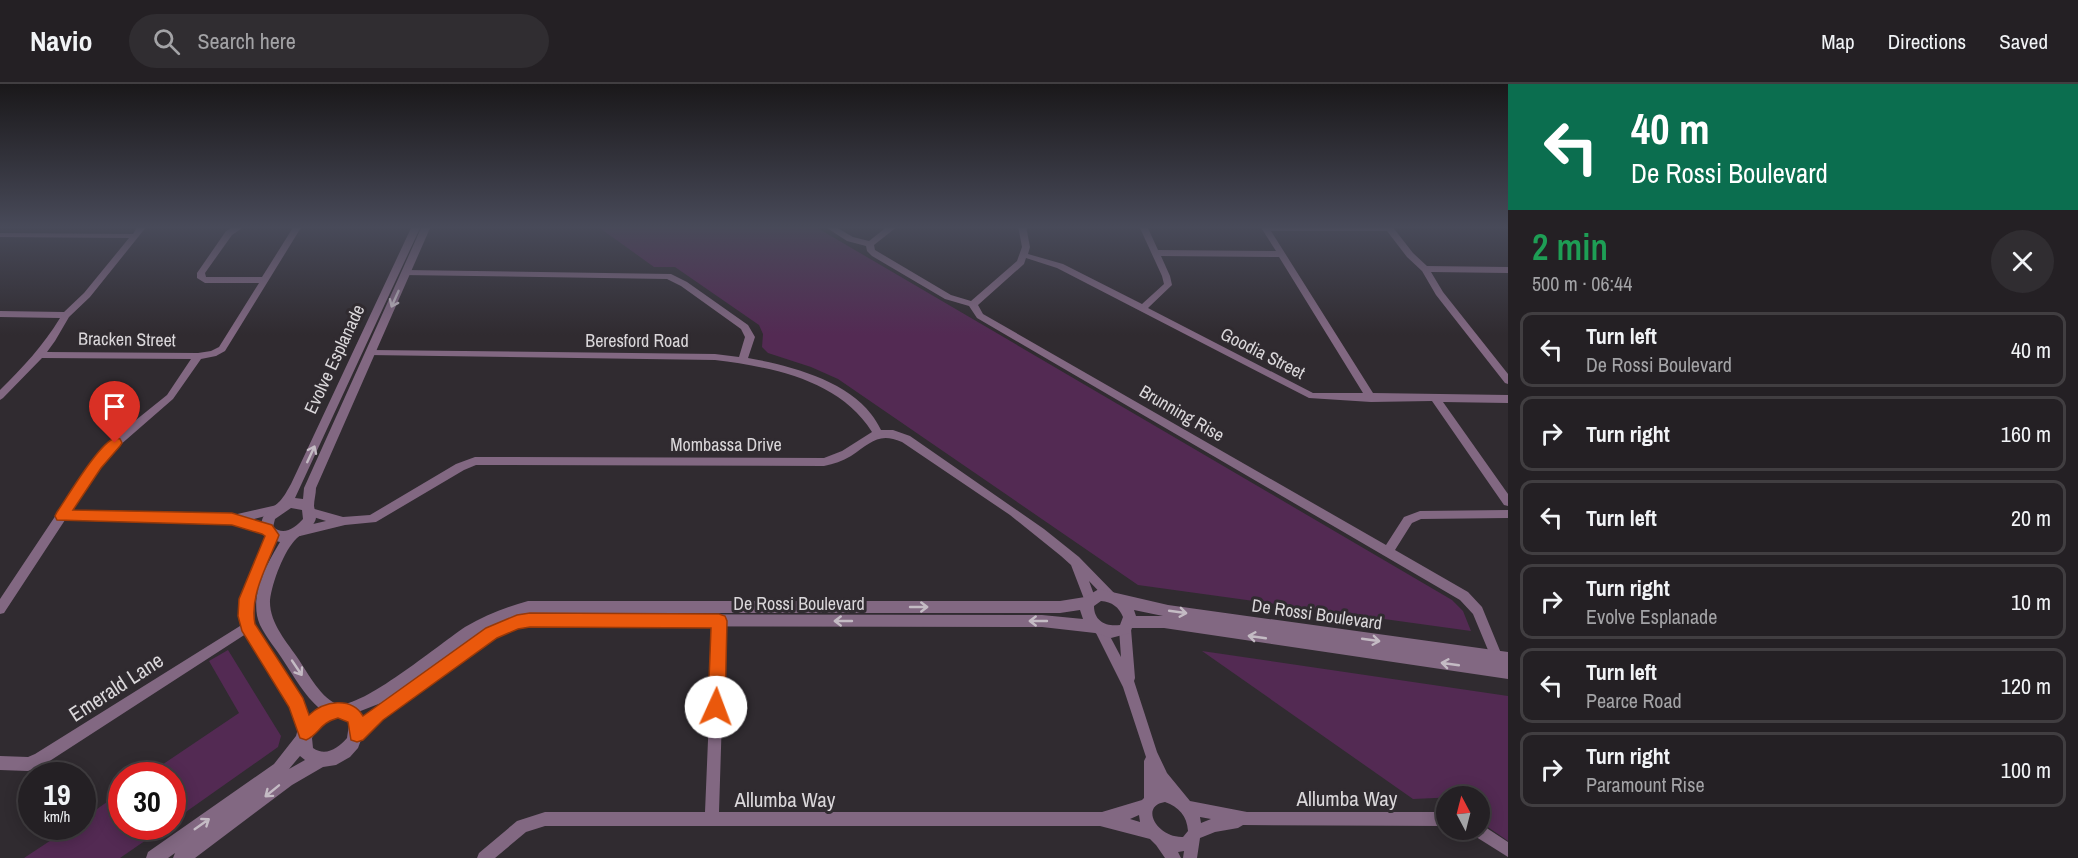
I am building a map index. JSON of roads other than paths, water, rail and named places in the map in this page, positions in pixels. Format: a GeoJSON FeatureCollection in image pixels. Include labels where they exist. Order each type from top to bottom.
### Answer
{"type":"FeatureCollection","features":[{"type":"Feature","properties":{"kind":"street"},"geometry":{"type":"LineString","coordinates":[[0,396],[18,380],[40,354],[66,315],[87,296],[114,262]]}},
{"type":"Feature","properties":{"kind":"street"},"geometry":{"type":"LineString","coordinates":[[209,262],[201,273],[201,278],[205,280],[265,280],[276,262]]}},
{"type":"Feature","properties":{"kind":"street","name":"Evolve Esplanade"},"geometry":{"type":"LineString","coordinates":[[401,273],[405,262]]}},
{"type":"Feature","properties":{"kind":"street","name":"Evolve Esplanade"},"geometry":{"type":"LineString","coordinates":[[309,509],[310,489],[365,352],[407,262]]}},
{"type":"Feature","properties":{"kind":"street","name":"Brunning Rise"},"geometry":{"type":"LineString","coordinates":[[889,262],[948,297],[973,304],[980,316],[1469,600],[1478,611],[1503,658]]}},
{"type":"Feature","properties":{"kind":"street"},"geometry":{"type":"LineString","coordinates":[[973,304],[978,297],[1016,268],[1019,262]]}},
{"type":"Feature","properties":{"kind":"street","name":"Goodia Street"},"geometry":{"type":"LineString","coordinates":[[1047,262],[1060,266],[1303,392],[1322,397],[1508,399]]}},
{"type":"Feature","properties":{"kind":"street"},"geometry":{"type":"LineString","coordinates":[[1142,309],[1168,285],[1159,262]]}},
{"type":"Feature","properties":{"kind":"street"},"geometry":{"type":"LineString","coordinates":[[1285,262],[1371,398]]}},
{"type":"Feature","properties":{"kind":"street"},"geometry":{"type":"LineString","coordinates":[[1418,262],[1425,269],[1439,293],[1507,378]]}},
{"type":"Feature","properties":{"kind":"street"},"geometry":{"type":"LineString","coordinates":[[1425,269],[1508,270]]}},
{"type":"Feature","properties":{"kind":"street"},"geometry":{"type":"LineString","coordinates":[[401,273],[671,277],[745,327],[750,337],[743,360]]}},
{"type":"Feature","properties":{"kind":"street","name":"Bracken Street"},"geometry":{"type":"LineString","coordinates":[[40,354],[198,356],[213,354],[222,349],[265,280]]}},
{"type":"Feature","properties":{"kind":"street"},"geometry":{"type":"LineString","coordinates":[[0,314],[66,315]]}},
{"type":"Feature","properties":{"kind":"street","name":"Evolve Esplanade"},"geometry":{"type":"LineString","coordinates":[[280,507],[296,486],[365,352]]}},
{"type":"Feature","properties":{"kind":"street","name":"Beresford Road"},"geometry":{"type":"LineString","coordinates":[[365,352],[715,357],[743,360],[799,375],[835,391],[866,412],[878,433]]}},
{"type":"Feature","properties":{"kind":"street"},"geometry":{"type":"LineString","coordinates":[[0,609],[105,453],[171,397],[198,356]]}},
{"type":"Feature","properties":{"kind":"street"},"geometry":{"type":"LineString","coordinates":[[1436,399],[1508,502]]}},
{"type":"Feature","properties":{"kind":"street"},"geometry":{"type":"LineString","coordinates":[[878,433],[894,434],[906,439],[1051,540],[1090,573],[1129,611],[1129,685]]}},
{"type":"Feature","properties":{"kind":"street","name":"Mombassa Drive"},"geometry":{"type":"LineString","coordinates":[[296,533],[345,521],[378,517],[475,460],[824,462],[843,456],[869,436],[878,433]]}},
{"type":"Feature","properties":{"kind":"street"},"geometry":{"type":"LineString","coordinates":[[62,516],[232,519],[298,503],[309,509],[309,521],[284,546],[266,589],[263,613],[312,692],[356,719],[357,734],[343,753],[321,760],[286,779],[181,858]]}},
{"type":"Feature","properties":{"kind":"street"},"geometry":{"type":"LineString","coordinates":[[280,507],[268,519],[270,532],[247,599],[248,626],[297,703],[305,736],[306,752],[315,759],[321,760]]}},
{"type":"Feature","properties":{"kind":"street","name":"Mombassa Drive"},"geometry":{"type":"LineString","coordinates":[[309,509],[345,521]]}},
{"type":"Feature","properties":{"kind":"street"},"geometry":{"type":"LineString","coordinates":[[1388,552],[1408,520],[1420,515],[1508,514]]}},
{"type":"Feature","properties":{"kind":"street"},"geometry":{"type":"LineString","coordinates":[[232,519],[270,532],[296,533]]}},
{"type":"Feature","properties":{"kind":"street"},"geometry":{"type":"LineString","coordinates":[[1075,560],[1089,601],[1087,615],[1098,628],[1129,685],[1151,753],[1162,778],[1184,805],[1195,825],[1190,858]]}},
{"type":"Feature","properties":{"kind":"street"},"geometry":{"type":"LineString","coordinates":[[1089,601],[1099,595],[1116,599]]}},
{"type":"Feature","properties":{"kind":"street","name":"De Rossi Boulevard"},"geometry":{"type":"LineString","coordinates":[[1116,599],[1168,611],[1503,658]]}},
{"type":"Feature","properties":{"kind":"street","name":"De Rossi Boulevard"},"geometry":{"type":"LineString","coordinates":[[338,710],[368,702],[387,692],[489,619],[528,607],[1043,607],[1089,601]]}},
{"type":"Feature","properties":{"kind":"street","name":"De Rossi Boulevard"},"geometry":{"type":"LineString","coordinates":[[357,734],[377,714],[480,641],[503,627],[530,620],[1042,621],[1098,628]]}},
{"type":"Feature","properties":{"kind":"street"},"geometry":{"type":"LineString","coordinates":[[712,820],[719,621]]}},
{"type":"Feature","properties":{"kind":"street","name":"De Rossi Boulevard"},"geometry":{"type":"LineString","coordinates":[[1128,626],[1164,622],[1508,672]]}},
{"type":"Feature","properties":{"kind":"street","name":"Emerald Lane"},"geometry":{"type":"LineString","coordinates":[[0,763],[28,764],[40,759],[248,626]]}},
{"type":"Feature","properties":{"kind":"street"},"geometry":{"type":"LineString","coordinates":[[1098,628],[1114,633],[1128,626]]}},
{"type":"Feature","properties":{"kind":"street"},"geometry":{"type":"LineString","coordinates":[[154,858],[279,769],[317,718],[338,710]]}},
{"type":"Feature","properties":{"kind":"street"},"geometry":{"type":"LineString","coordinates":[[1151,753],[1146,819],[1174,858]]}},
{"type":"Feature","properties":{"kind":"street"},"geometry":{"type":"LineString","coordinates":[[1149,802],[1165,795],[1184,805]]}},
{"type":"Feature","properties":{"kind":"street","name":"Allumba Way"},"geometry":{"type":"LineString","coordinates":[[484,858],[515,831],[538,820],[1100,819],[1127,813],[1149,802]]}},
{"type":"Feature","properties":{"kind":"street","name":"Allumba Way"},"geometry":{"type":"LineString","coordinates":[[1184,805],[1247,819]]}},
{"type":"Feature","properties":{"kind":"street","name":"Allumba Way"},"geometry":{"type":"LineString","coordinates":[[1100,819],[1131,826],[1158,837]]}},
{"type":"Feature","properties":{"kind":"street","name":"Allumba Way"},"geometry":{"type":"LineString","coordinates":[[1193,836],[1215,825],[1247,819],[1436,819]]}},
{"type":"Feature","properties":{"kind":"street"},"geometry":{"type":"LineString","coordinates":[[1158,837],[1178,845],[1193,836]]}},
{"type":"Feature","properties":{"kind":"street"},"geometry":{"type":"LineString","coordinates":[[1490,838],[1508,850]]}}]}
